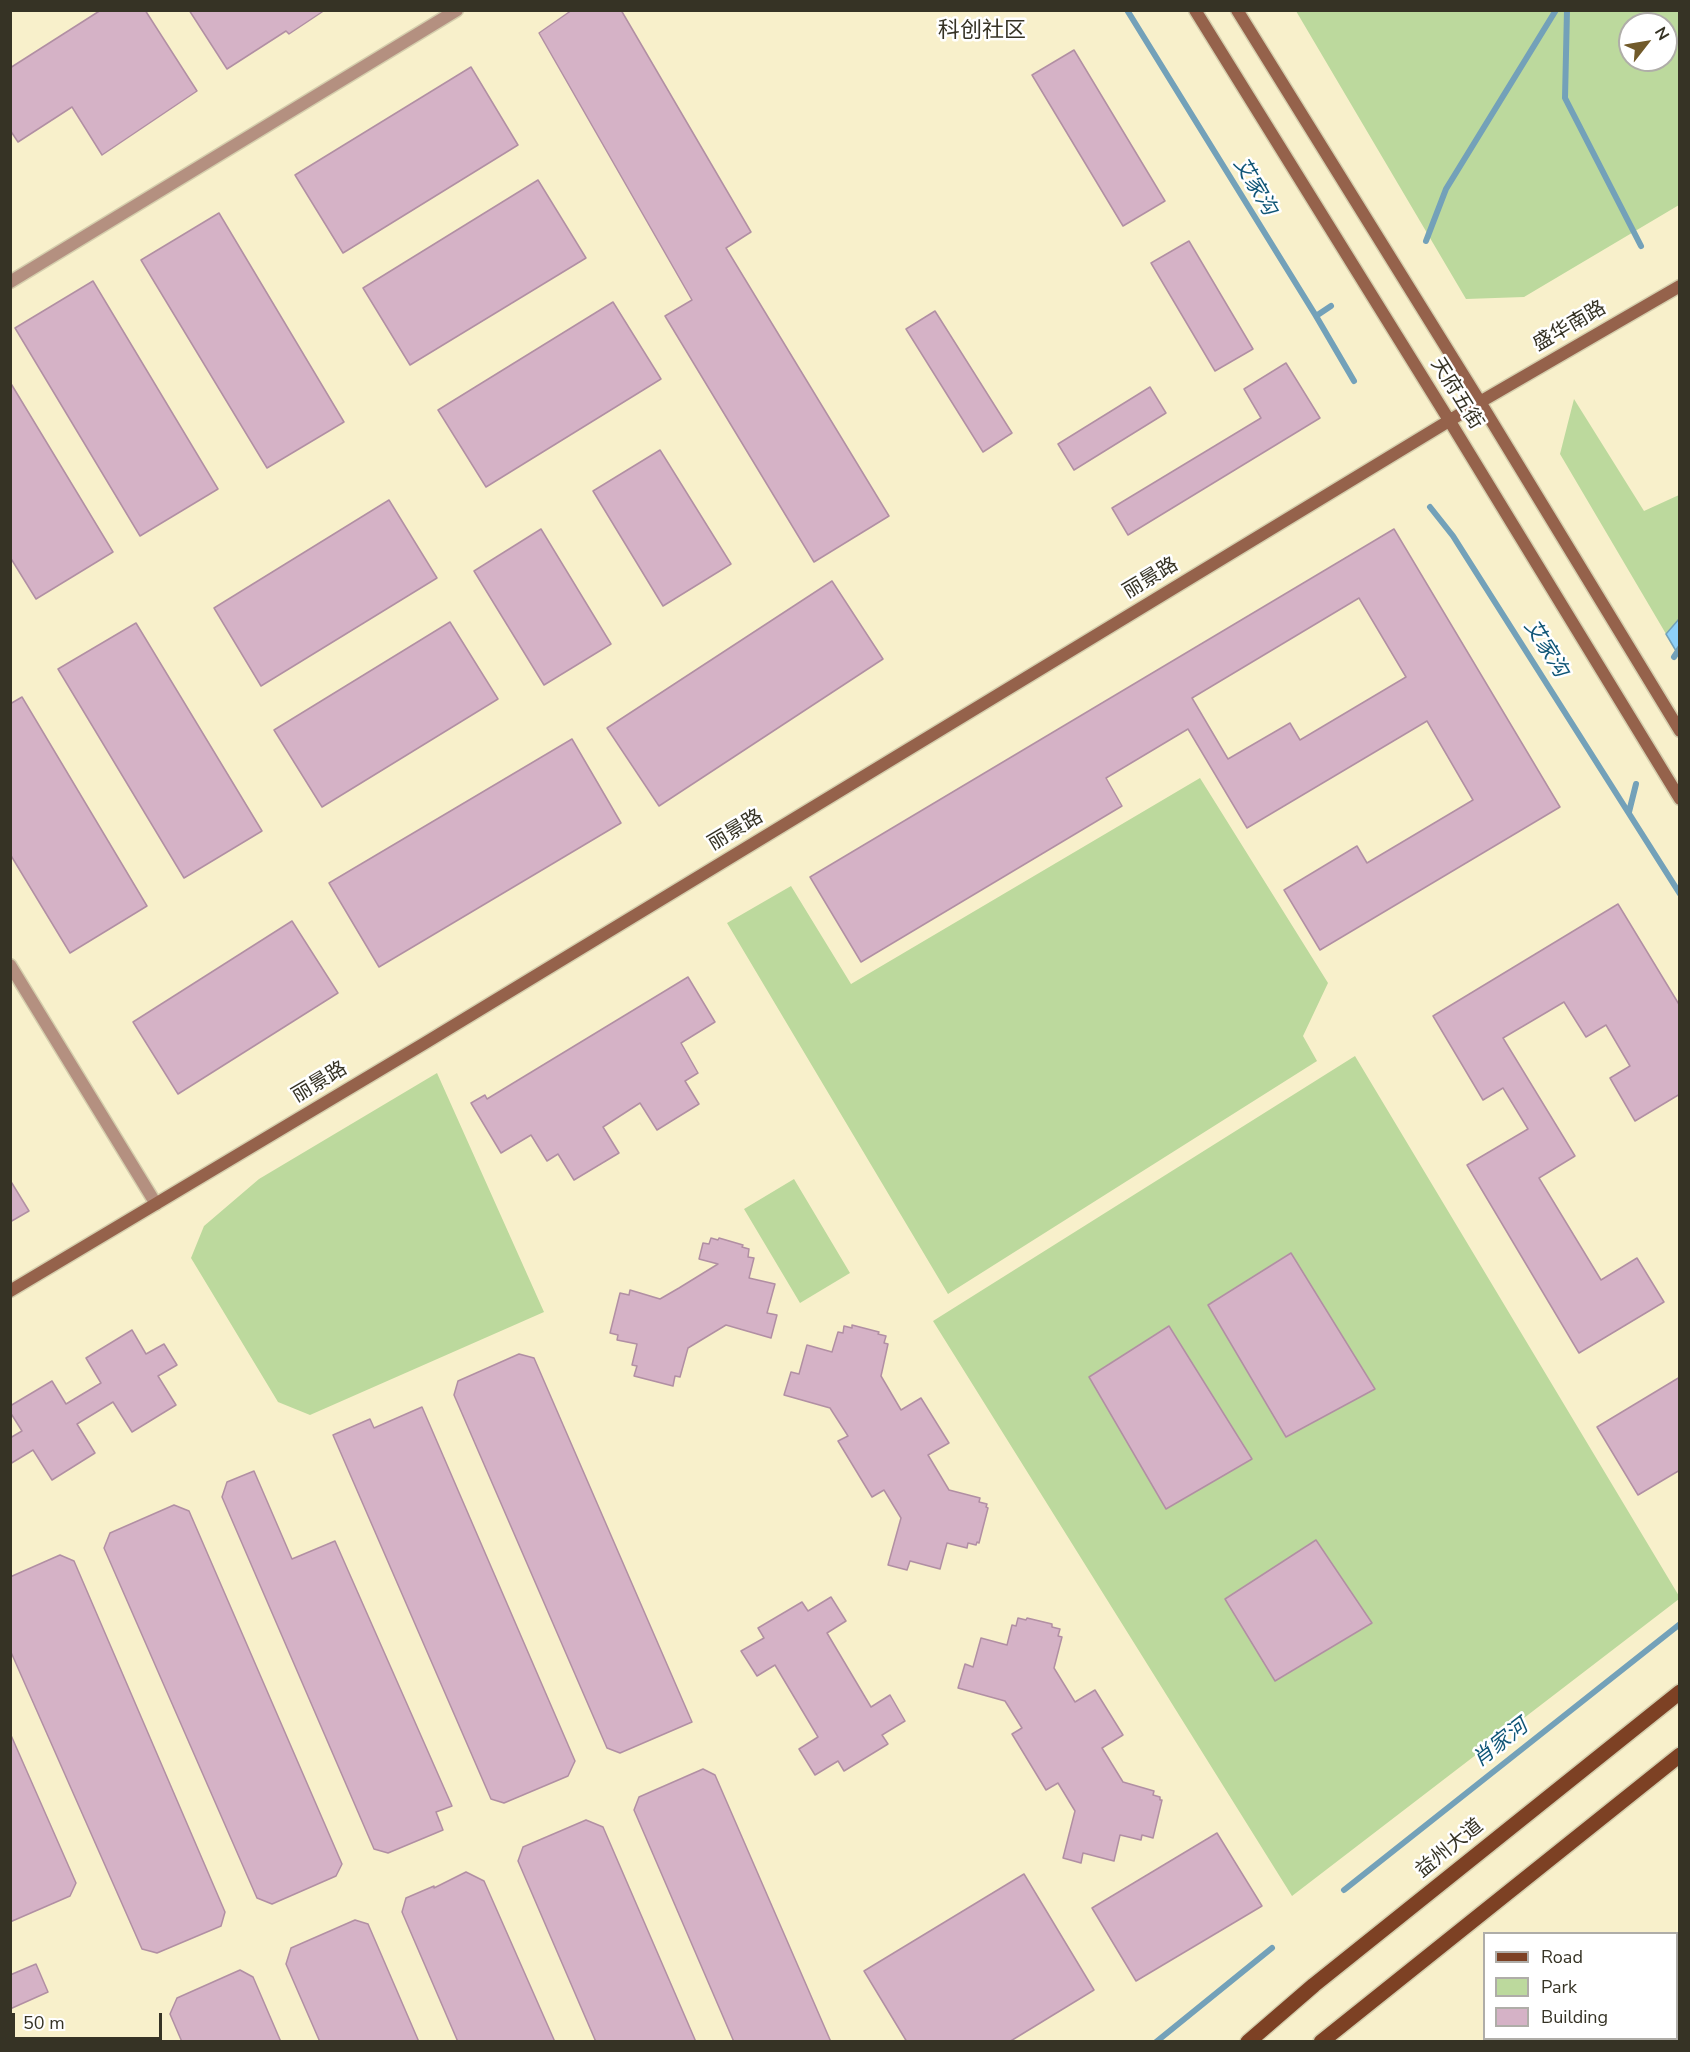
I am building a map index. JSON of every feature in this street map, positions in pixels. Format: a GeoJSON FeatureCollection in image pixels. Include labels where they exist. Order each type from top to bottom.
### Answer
{"type":"FeatureCollection","features":[{"type":"Feature","properties":{"kind":"main road","name":"益州大道"},"geometry":{"type":"LineString","coordinates":[[1248,2042],[1314,1985],[1680,1692]]}},
{"type":"Feature","properties":{"kind":"main road"},"geometry":{"type":"LineString","coordinates":[[1321,2042],[1680,1755]]}},
{"type":"Feature","properties":{"kind":"street"},"geometry":{"type":"LineString","coordinates":[[10,282],[457,10]]}},
{"type":"Feature","properties":{"kind":"street","name":"天府五街"},"geometry":{"type":"LineString","coordinates":[[1195,10],[1680,799]]}},
{"type":"Feature","properties":{"kind":"street","name":"天府五街"},"geometry":{"type":"LineString","coordinates":[[1237,10],[1680,731]]}},
{"type":"Feature","properties":{"kind":"street","name":"盛华南路"},"geometry":{"type":"LineString","coordinates":[[1479,402],[1680,286]]}},
{"type":"Feature","properties":{"kind":"street","name":"丽景路"},"geometry":{"type":"LineString","coordinates":[[10,1291],[424,1044],[1479,402]]}},
{"type":"Feature","properties":{"kind":"street"},"geometry":{"type":"LineString","coordinates":[[10,965],[156,1204]]}},
{"type":"Feature","properties":{"kind":"green space"},"geometry":{"type":"Polygon","coordinates":[[[1296,11],[1679,11],[1679,205],[1524,297],[1466,299],[1296,11]]]}},
{"type":"Feature","properties":{"kind":"green space"},"geometry":{"type":"Polygon","coordinates":[[[1574,399],[1644,511],[1679,495],[1679,656],[1560,454],[1574,399]]]}},
{"type":"Feature","properties":{"kind":"green space"},"geometry":{"type":"Polygon","coordinates":[[[1200,778],[1328,983],[1303,1036],[1317,1061],[948,1294],[727,923],[791,886],[851,984],[1200,778]]]}},
{"type":"Feature","properties":{"kind":"green space"},"geometry":{"type":"Polygon","coordinates":[[[1355,1056],[1679,1599],[1292,1896],[933,1321],[1355,1056]]]}},
{"type":"Feature","properties":{"kind":"green space"},"geometry":{"type":"Polygon","coordinates":[[[437,1073],[544,1312],[310,1415],[278,1402],[191,1258],[204,1226],[259,1179],[437,1073]]]}},
{"type":"Feature","properties":{"kind":"green space"},"geometry":{"type":"Polygon","coordinates":[[[794,1179],[850,1273],[800,1303],[744,1209],[794,1179]]]}},
{"type":"Feature","properties":{"kind":"water"},"geometry":{"type":"Polygon","coordinates":[[[1679,619],[1679,656],[1666,634],[1679,619]]]}},
{"type":"Feature","properties":{"kind":"building"},"geometry":{"type":"Polygon","coordinates":[[[101,10],[145,10],[197,91],[102,155],[72,107],[18,142],[10,130],[10,68],[101,10]]]}},
{"type":"Feature","properties":{"kind":"building"},"geometry":{"type":"Polygon","coordinates":[[[189,10],[325,10],[289,34],[286,31],[227,69],[189,10]]]}},
{"type":"Feature","properties":{"kind":"building"},"geometry":{"type":"Polygon","coordinates":[[[572,10],[621,10],[751,232],[726,248],[889,516],[814,562],[665,316],[692,300],[539,33],[572,10]]]}},
{"type":"Feature","properties":{"kind":"building"},"geometry":{"type":"Polygon","coordinates":[[[1074,50],[1165,201],[1123,226],[1032,75],[1074,50]]]}},
{"type":"Feature","properties":{"kind":"building"},"geometry":{"type":"Polygon","coordinates":[[[471,67],[518,145],[343,253],[295,175],[471,67]]]}},
{"type":"Feature","properties":{"kind":"building"},"geometry":{"type":"Polygon","coordinates":[[[538,180],[586,258],[410,365],[363,288],[538,180]]]}},
{"type":"Feature","properties":{"kind":"building"},"geometry":{"type":"Polygon","coordinates":[[[219,213],[344,422],[267,468],[141,260],[219,213]]]}},
{"type":"Feature","properties":{"kind":"building"},"geometry":{"type":"Polygon","coordinates":[[[1189,241],[1253,349],[1215,371],[1151,263],[1189,241]]]}},
{"type":"Feature","properties":{"kind":"building"},"geometry":{"type":"Polygon","coordinates":[[[93,281],[218,489],[140,536],[15,328],[93,281]]]}},
{"type":"Feature","properties":{"kind":"building"},"geometry":{"type":"Polygon","coordinates":[[[613,302],[661,379],[486,487],[438,410],[613,302]]]}},
{"type":"Feature","properties":{"kind":"building"},"geometry":{"type":"Polygon","coordinates":[[[935,311],[1012,433],[983,452],[906,329],[935,311]]]}},
{"type":"Feature","properties":{"kind":"building"},"geometry":{"type":"Polygon","coordinates":[[[1286,363],[1320,418],[1128,535],[1112,508],[1261,418],[1244,389],[1286,363]]]}},
{"type":"Feature","properties":{"kind":"building"},"geometry":{"type":"Polygon","coordinates":[[[10,382],[113,552],[36,599],[10,557],[10,382]]]}},
{"type":"Feature","properties":{"kind":"building"},"geometry":{"type":"Polygon","coordinates":[[[1150,387],[1166,413],[1074,470],[1058,444],[1150,387]]]}},
{"type":"Feature","properties":{"kind":"building"},"geometry":{"type":"Polygon","coordinates":[[[660,450],[731,564],[663,606],[593,491],[660,450]]]}},
{"type":"Feature","properties":{"kind":"building"},"geometry":{"type":"Polygon","coordinates":[[[389,500],[437,578],[261,686],[214,608],[389,500]]]}},
{"type":"Feature","properties":{"kind":"building"},"geometry":{"type":"Polygon","coordinates":[[[541,529],[611,644],[544,685],[474,571],[541,529]]]}},
{"type":"Feature","properties":{"kind":"building"},"geometry":{"type":"Polygon","coordinates":[[[1394,529],[1560,807],[1320,950],[1284,890],[1357,846],[1367,863],[1473,800],[1427,721],[1247,828],[1188,729],[1106,778],[1122,806],[861,962],[810,877],[1394,529]],[[1359,598],[1192,698],[1228,759],[1290,723],[1300,740],[1406,677],[1359,598]]]}},
{"type":"Feature","properties":{"kind":"building"},"geometry":{"type":"Polygon","coordinates":[[[832,581],[883,659],[659,806],[607,728],[832,581]]]}},
{"type":"Feature","properties":{"kind":"building"},"geometry":{"type":"Polygon","coordinates":[[[450,622],[498,699],[322,807],[274,730],[450,622]]]}},
{"type":"Feature","properties":{"kind":"building"},"geometry":{"type":"Polygon","coordinates":[[[136,623],[262,831],[184,878],[58,669],[136,623]]]}},
{"type":"Feature","properties":{"kind":"building"},"geometry":{"type":"Polygon","coordinates":[[[22,697],[147,906],[70,953],[10,854],[10,704],[22,697]]]}},
{"type":"Feature","properties":{"kind":"building"},"geometry":{"type":"Polygon","coordinates":[[[572,739],[621,823],[379,967],[329,883],[572,739]]]}},
{"type":"Feature","properties":{"kind":"building"},"geometry":{"type":"Polygon","coordinates":[[[1618,904],[1680,1006],[1680,1094],[1635,1121],[1610,1078],[1630,1066],[1606,1025],[1586,1037],[1564,1002],[1503,1038],[1575,1156],[1539,1178],[1601,1280],[1637,1258],[1664,1302],[1579,1353],[1467,1165],[1528,1129],[1503,1088],[1483,1100],[1433,1016],[1618,904]]]}},
{"type":"Feature","properties":{"kind":"building"},"geometry":{"type":"Polygon","coordinates":[[[292,921],[338,993],[178,1094],[133,1022],[292,921]]]}},
{"type":"Feature","properties":{"kind":"building"},"geometry":{"type":"Polygon","coordinates":[[[688,977],[715,1022],[681,1043],[698,1073],[685,1081],[699,1104],[657,1130],[640,1103],[603,1127],[619,1153],[574,1180],[558,1154],[547,1161],[531,1135],[501,1153],[471,1103],[485,1095],[487,1099],[688,977]]]}},
{"type":"Feature","properties":{"kind":"building"},"geometry":{"type":"Polygon","coordinates":[[[10,1180],[29,1211],[10,1222],[10,1180]]]}},
{"type":"Feature","properties":{"kind":"building"},"geometry":{"type":"Polygon","coordinates":[[[711,1238],[718,1240],[719,1238],[749,1249],[748,1257],[754,1258],[749,1278],[775,1284],[767,1313],[777,1315],[771,1338],[726,1325],[688,1348],[680,1377],[675,1376],[673,1386],[634,1376],[637,1366],[632,1365],[637,1344],[617,1340],[618,1335],[610,1333],[620,1293],[629,1295],[630,1290],[660,1299],[679,1288],[718,1264],[699,1259],[703,1243],[709,1244],[711,1238]]]}},
{"type":"Feature","properties":{"kind":"building"},"geometry":{"type":"Polygon","coordinates":[[[1291,1253],[1375,1389],[1286,1437],[1208,1305],[1291,1253]]]}},
{"type":"Feature","properties":{"kind":"building"},"geometry":{"type":"Polygon","coordinates":[[[852,1325],[886,1336],[884,1343],[888,1344],[881,1376],[901,1410],[921,1398],[949,1443],[928,1455],[949,1490],[980,1498],[979,1502],[987,1504],[979,1543],[977,1542],[976,1545],[968,1543],[967,1548],[947,1543],[940,1569],[910,1561],[907,1570],[888,1565],[901,1518],[884,1490],[872,1497],[838,1441],[848,1436],[830,1408],[784,1395],[791,1372],[799,1374],[807,1345],[832,1352],[838,1332],[843,1333],[844,1326],[852,1328],[852,1325]]]}},
{"type":"Feature","properties":{"kind":"building"},"geometry":{"type":"Polygon","coordinates":[[[1169,1326],[1252,1459],[1166,1509],[1089,1377],[1169,1326]]]}},
{"type":"Feature","properties":{"kind":"building"},"geometry":{"type":"Polygon","coordinates":[[[132,1330],[146,1354],[164,1344],[177,1365],[158,1376],[176,1405],[132,1432],[113,1402],[77,1424],[95,1453],[52,1480],[33,1450],[10,1464],[10,1438],[22,1431],[10,1412],[10,1406],[52,1381],[66,1404],[101,1383],[86,1358],[132,1330]]]}},
{"type":"Feature","properties":{"kind":"building"},"geometry":{"type":"Polygon","coordinates":[[[519,1354],[534,1358],[692,1722],[620,1753],[607,1748],[454,1395],[458,1381],[519,1354]]]}},
{"type":"Feature","properties":{"kind":"building"},"geometry":{"type":"Polygon","coordinates":[[[1680,1377],[1680,1470],[1638,1495],[1597,1427],[1680,1377]]]}},
{"type":"Feature","properties":{"kind":"building"},"geometry":{"type":"Polygon","coordinates":[[[422,1407],[575,1761],[568,1776],[504,1803],[491,1799],[333,1435],[370,1419],[374,1428],[422,1407]]]}},
{"type":"Feature","properties":{"kind":"building"},"geometry":{"type":"Polygon","coordinates":[[[254,1471],[292,1559],[335,1541],[452,1806],[436,1812],[443,1830],[388,1853],[374,1849],[222,1497],[227,1482],[254,1471]]]}},
{"type":"Feature","properties":{"kind":"building"},"geometry":{"type":"Polygon","coordinates":[[[174,1505],[189,1511],[342,1864],[336,1876],[272,1904],[257,1898],[104,1548],[110,1533],[174,1505]]]}},
{"type":"Feature","properties":{"kind":"building"},"geometry":{"type":"Polygon","coordinates":[[[1316,1540],[1372,1623],[1275,1681],[1225,1599],[1316,1540]]]}},
{"type":"Feature","properties":{"kind":"building"},"geometry":{"type":"Polygon","coordinates":[[[60,1555],[74,1561],[225,1912],[221,1926],[157,1953],[142,1949],[10,1650],[10,1577],[60,1555]]]}},
{"type":"Feature","properties":{"kind":"building"},"geometry":{"type":"Polygon","coordinates":[[[831,1597],[846,1621],[827,1633],[871,1707],[890,1695],[905,1721],[882,1735],[888,1744],[844,1771],[838,1761],[815,1775],[799,1749],[818,1737],[775,1665],[757,1676],[741,1651],[764,1638],[758,1628],[802,1602],[808,1611],[831,1597]]]}},
{"type":"Feature","properties":{"kind":"building"},"geometry":{"type":"Polygon","coordinates":[[[1018,1618],[1052,1624],[1052,1627],[1060,1629],[1058,1636],[1062,1637],[1054,1668],[1075,1702],[1095,1690],[1123,1735],[1102,1748],[1123,1782],[1154,1791],[1153,1795],[1162,1800],[1153,1838],[1142,1835],[1141,1840],[1120,1835],[1114,1861],[1083,1853],[1081,1863],[1063,1858],[1075,1811],[1058,1783],[1046,1790],[1012,1734],[1022,1728],[1005,1701],[958,1688],[965,1664],[973,1667],[981,1638],[1007,1645],[1012,1625],[1016,1626],[1018,1618]]]}},
{"type":"Feature","properties":{"kind":"building"},"geometry":{"type":"Polygon","coordinates":[[[10,1733],[76,1883],[70,1896],[10,1922],[10,1733]]]}},
{"type":"Feature","properties":{"kind":"building"},"geometry":{"type":"Polygon","coordinates":[[[703,1769],[715,1775],[831,2042],[734,2042],[634,1810],[639,1797],[703,1769]]]}},
{"type":"Feature","properties":{"kind":"building"},"geometry":{"type":"Polygon","coordinates":[[[586,1820],[603,1827],[696,2042],[596,2042],[518,1861],[523,1847],[586,1820]]]}},
{"type":"Feature","properties":{"kind":"building"},"geometry":{"type":"Polygon","coordinates":[[[1217,1833],[1262,1906],[1136,1981],[1092,1908],[1217,1833]]]}},
{"type":"Feature","properties":{"kind":"building"},"geometry":{"type":"Polygon","coordinates":[[[466,1872],[484,1881],[555,2042],[458,2042],[402,1912],[406,1898],[434,1886],[434,1888],[466,1872]]]}},
{"type":"Feature","properties":{"kind":"building"},"geometry":{"type":"Polygon","coordinates":[[[1024,1874],[1094,1990],[1009,2042],[907,2042],[864,1971],[1024,1874]]]}},
{"type":"Feature","properties":{"kind":"building"},"geometry":{"type":"Polygon","coordinates":[[[355,1920],[368,1924],[419,2042],[320,2042],[286,1964],[291,1948],[355,1920]]]}},
{"type":"Feature","properties":{"kind":"building"},"geometry":{"type":"Polygon","coordinates":[[[36,1964],[48,1992],[10,2009],[10,1975],[36,1964]]]}},
{"type":"Feature","properties":{"kind":"building"},"geometry":{"type":"Polygon","coordinates":[[[240,1970],[253,1977],[281,2042],[182,2042],[170,2014],[177,1998],[240,1970]]]}},
{"type":"Feature","properties":{"kind":"waterway","name":"艾家沟"},"geometry":{"type":"LineString","coordinates":[[1127,10],[1354,381]]}},
{"type":"Feature","properties":{"kind":"waterway"},"geometry":{"type":"LineString","coordinates":[[1426,241],[1446,189],[1556,10]]}},
{"type":"Feature","properties":{"kind":"waterway"},"geometry":{"type":"LineString","coordinates":[[1567,10],[1565,98],[1641,246]]}},
{"type":"Feature","properties":{"kind":"waterway"},"geometry":{"type":"LineString","coordinates":[[1316,316],[1331,306]]}},
{"type":"Feature","properties":{"kind":"waterway","name":"艾家沟"},"geometry":{"type":"LineString","coordinates":[[1430,507],[1453,536],[1680,894]]}},
{"type":"Feature","properties":{"kind":"waterway","name":"肖家河"},"geometry":{"type":"LineString","coordinates":[[1674,657],[1680,648]]}},
{"type":"Feature","properties":{"kind":"waterway","name":"肖家河"},"geometry":{"type":"LineString","coordinates":[[1629,812],[1636,784]]}},
{"type":"Feature","properties":{"kind":"waterway","name":"肖家河"},"geometry":{"type":"LineString","coordinates":[[1344,1890],[1680,1624]]}},
{"type":"Feature","properties":{"kind":"waterway","name":"肖家河"},"geometry":{"type":"LineString","coordinates":[[1156,2042],[1272,1948]]}},
{"type":"Feature","properties":{"kind":"district","name":"科创社区"},"geometry":{"type":"Point","coordinates":[982,32]}}]}
